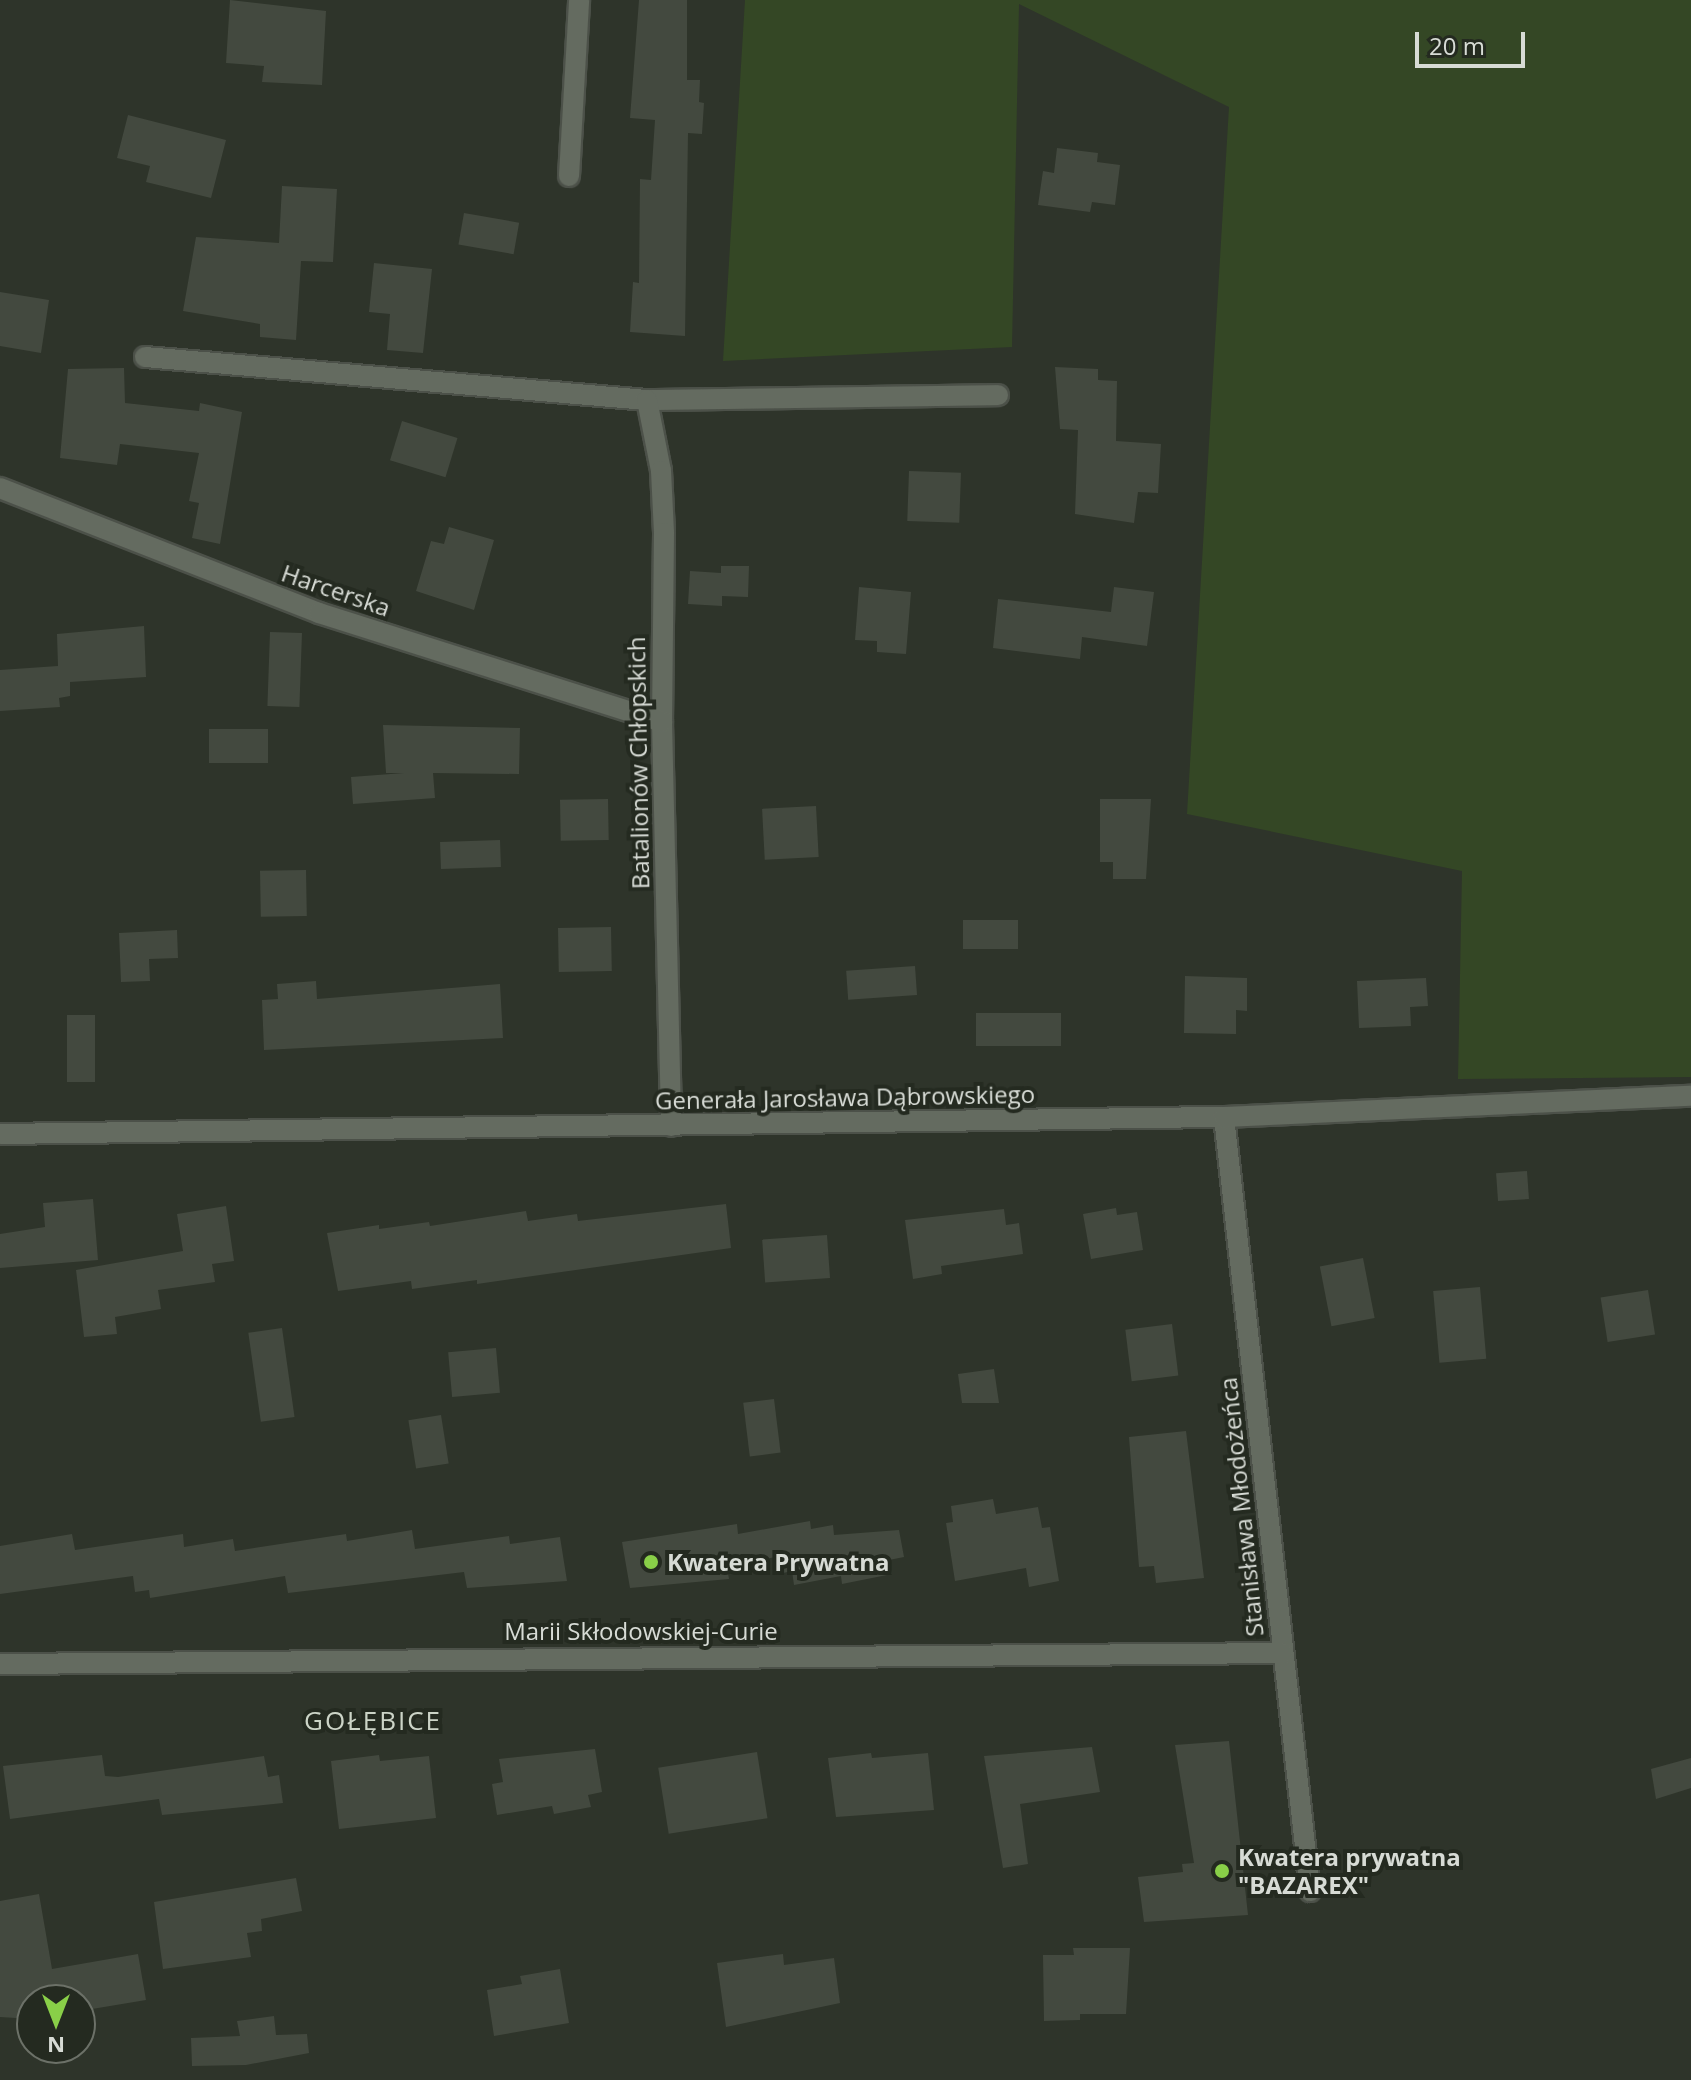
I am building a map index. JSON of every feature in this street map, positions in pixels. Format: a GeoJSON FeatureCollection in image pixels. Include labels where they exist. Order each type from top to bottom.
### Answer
{"type":"FeatureCollection","features":[{"type":"Feature","properties":{"kind":"street"},"geometry":{"type":"LineString","coordinates":[[569,176],[579,0]]}},
{"type":"Feature","properties":{"kind":"street"},"geometry":{"type":"LineString","coordinates":[[145,357],[647,400],[998,395]]}},
{"type":"Feature","properties":{"kind":"street","name":"Batalionów Chłopskich"},"geometry":{"type":"LineString","coordinates":[[647,400],[662,502],[662,722],[671,1126]]}},
{"type":"Feature","properties":{"kind":"street","name":"Harcerska"},"geometry":{"type":"LineString","coordinates":[[0,488],[319,613],[662,722]]}},
{"type":"Feature","properties":{"kind":"street","name":"Generała Jarosława Dąbrowskiego"},"geometry":{"type":"LineString","coordinates":[[0,1134],[1224,1117],[1691,1096]]}},
{"type":"Feature","properties":{"kind":"street","name":"Stanisława Młodożeńca"},"geometry":{"type":"LineString","coordinates":[[1224,1117],[1310,1891]]}},
{"type":"Feature","properties":{"kind":"street","name":"Marii Skłodowskiej-Curie"},"geometry":{"type":"LineString","coordinates":[[0,1664],[1283,1653]]}},
{"type":"Feature","properties":{"kind":"green space"},"geometry":{"type":"Polygon","coordinates":[[[745,0],[1691,0],[1691,1077],[1458,1079],[1462,871],[1187,814],[1229,107],[1019,4],[1012,347],[723,361],[745,0]]]}},
{"type":"Feature","properties":{"kind":"building"},"geometry":{"type":"Polygon","coordinates":[[[230,0],[326,11],[322,85],[262,82],[264,66],[226,63],[230,0]]]}},
{"type":"Feature","properties":{"kind":"building"},"geometry":{"type":"Polygon","coordinates":[[[639,0],[687,0],[687,80],[700,80],[699,102],[704,103],[702,134],[688,133],[685,336],[630,332],[633,282],[639,283],[640,179],[651,180],[655,120],[630,118],[639,0]]]}},
{"type":"Feature","properties":{"kind":"building"},"geometry":{"type":"Polygon","coordinates":[[[128,115],[226,140],[211,198],[146,182],[150,166],[117,158],[128,115]]]}},
{"type":"Feature","properties":{"kind":"building"},"geometry":{"type":"Polygon","coordinates":[[[1057,148],[1098,153],[1097,162],[1120,165],[1115,205],[1092,202],[1090,212],[1038,205],[1043,171],[1054,173],[1057,148]]]}},
{"type":"Feature","properties":{"kind":"building"},"geometry":{"type":"Polygon","coordinates":[[[282,186],[337,189],[333,262],[301,261],[296,340],[260,337],[260,324],[183,311],[196,237],[279,243],[282,186]]]}},
{"type":"Feature","properties":{"kind":"building"},"geometry":{"type":"Polygon","coordinates":[[[464,213],[519,223],[514,254],[458,245],[464,213]]]}},
{"type":"Feature","properties":{"kind":"building"},"geometry":{"type":"Polygon","coordinates":[[[374,263],[432,269],[423,353],[387,350],[390,314],[369,312],[374,263]]]}},
{"type":"Feature","properties":{"kind":"building"},"geometry":{"type":"Polygon","coordinates":[[[0,292],[49,300],[41,353],[0,346],[0,292]]]}},
{"type":"Feature","properties":{"kind":"building"},"geometry":{"type":"Polygon","coordinates":[[[1055,367],[1098,369],[1098,380],[1117,381],[1116,441],[1161,444],[1158,493],[1138,492],[1134,523],[1075,514],[1078,430],[1060,429],[1055,367]]]}},
{"type":"Feature","properties":{"kind":"building"},"geometry":{"type":"Polygon","coordinates":[[[124,368],[125,403],[199,411],[200,403],[242,412],[220,544],[192,538],[199,503],[189,501],[199,453],[120,444],[117,465],[60,458],[68,369],[124,368]]]}},
{"type":"Feature","properties":{"kind":"building"},"geometry":{"type":"Polygon","coordinates":[[[402,421],[457,438],[445,477],[390,460],[402,421]]]}},
{"type":"Feature","properties":{"kind":"building"},"geometry":{"type":"Polygon","coordinates":[[[909,471],[961,473],[959,523],[907,521],[909,471]]]}},
{"type":"Feature","properties":{"kind":"building"},"geometry":{"type":"Polygon","coordinates":[[[449,527],[494,540],[474,610],[416,591],[431,541],[444,544],[449,527]]]}},
{"type":"Feature","properties":{"kind":"building"},"geometry":{"type":"Polygon","coordinates":[[[721,566],[749,566],[748,597],[722,596],[722,606],[688,604],[690,571],[721,573],[721,566]]]}},
{"type":"Feature","properties":{"kind":"building"},"geometry":{"type":"Polygon","coordinates":[[[859,587],[911,592],[906,654],[877,652],[877,641],[855,640],[859,587]]]}},
{"type":"Feature","properties":{"kind":"building"},"geometry":{"type":"Polygon","coordinates":[[[1114,587],[1154,592],[1147,646],[1082,637],[1080,659],[993,648],[998,599],[1111,612],[1114,587]]]}},
{"type":"Feature","properties":{"kind":"building"},"geometry":{"type":"Polygon","coordinates":[[[144,626],[146,677],[70,682],[70,696],[59,698],[60,707],[0,711],[0,670],[58,666],[57,634],[144,626]]]}},
{"type":"Feature","properties":{"kind":"building"},"geometry":{"type":"Polygon","coordinates":[[[270,632],[302,633],[299,707],[267,706],[270,632]]]}},
{"type":"Feature","properties":{"kind":"building"},"geometry":{"type":"Polygon","coordinates":[[[383,725],[520,728],[519,774],[433,773],[435,798],[353,804],[351,777],[404,773],[386,773],[383,725]]]}},
{"type":"Feature","properties":{"kind":"building"},"geometry":{"type":"Polygon","coordinates":[[[209,729],[268,729],[268,763],[209,763],[209,729]]]}},
{"type":"Feature","properties":{"kind":"building"},"geometry":{"type":"Polygon","coordinates":[[[608,799],[609,840],[561,841],[560,800],[608,799]]]}},
{"type":"Feature","properties":{"kind":"building"},"geometry":{"type":"Polygon","coordinates":[[[1100,799],[1151,799],[1146,879],[1113,879],[1113,862],[1100,862],[1100,799]]]}},
{"type":"Feature","properties":{"kind":"building"},"geometry":{"type":"Polygon","coordinates":[[[816,806],[819,857],[765,860],[762,809],[816,806]]]}},
{"type":"Feature","properties":{"kind":"building"},"geometry":{"type":"Polygon","coordinates":[[[500,840],[501,867],[441,869],[440,842],[500,840]]]}},
{"type":"Feature","properties":{"kind":"building"},"geometry":{"type":"Polygon","coordinates":[[[306,870],[307,916],[261,917],[260,871],[306,870]]]}},
{"type":"Feature","properties":{"kind":"building"},"geometry":{"type":"Polygon","coordinates":[[[963,920],[1018,920],[1018,949],[963,949],[963,920]]]}},
{"type":"Feature","properties":{"kind":"building"},"geometry":{"type":"Polygon","coordinates":[[[611,927],[612,971],[559,972],[558,928],[611,927]]]}},
{"type":"Feature","properties":{"kind":"building"},"geometry":{"type":"Polygon","coordinates":[[[177,930],[178,958],[149,959],[150,981],[121,982],[119,933],[177,930]]]}},
{"type":"Feature","properties":{"kind":"building"},"geometry":{"type":"Polygon","coordinates":[[[915,966],[917,995],[848,1000],[846,971],[915,966]]]}},
{"type":"Feature","properties":{"kind":"building"},"geometry":{"type":"Polygon","coordinates":[[[1185,976],[1247,978],[1247,1011],[1236,1010],[1236,1034],[1184,1033],[1185,976]]]}},
{"type":"Feature","properties":{"kind":"building"},"geometry":{"type":"Polygon","coordinates":[[[1426,978],[1428,1006],[1410,1007],[1411,1026],[1359,1028],[1357,981],[1426,978]]]}},
{"type":"Feature","properties":{"kind":"building"},"geometry":{"type":"Polygon","coordinates":[[[316,981],[317,999],[500,984],[503,1038],[264,1050],[262,1000],[278,999],[277,984],[316,981]]]}},
{"type":"Feature","properties":{"kind":"building"},"geometry":{"type":"Polygon","coordinates":[[[976,1013],[1061,1013],[1061,1046],[976,1046],[976,1013]]]}},
{"type":"Feature","properties":{"kind":"building"},"geometry":{"type":"Polygon","coordinates":[[[67,1015],[95,1015],[95,1082],[67,1082],[67,1015]]]}},
{"type":"Feature","properties":{"kind":"building"},"geometry":{"type":"Polygon","coordinates":[[[1527,1171],[1529,1199],[1498,1201],[1496,1173],[1527,1171]]]}},
{"type":"Feature","properties":{"kind":"building"},"geometry":{"type":"Polygon","coordinates":[[[93,1199],[98,1260],[0,1268],[0,1234],[45,1227],[43,1203],[93,1199]]]}},
{"type":"Feature","properties":{"kind":"building"},"geometry":{"type":"Polygon","coordinates":[[[726,1204],[731,1248],[477,1284],[477,1280],[412,1289],[411,1281],[338,1291],[327,1233],[379,1225],[379,1229],[429,1222],[430,1226],[526,1211],[528,1221],[577,1214],[578,1221],[726,1204]]]}},
{"type":"Feature","properties":{"kind":"building"},"geometry":{"type":"Polygon","coordinates":[[[226,1206],[234,1261],[212,1264],[215,1282],[158,1290],[161,1309],[115,1317],[117,1334],[84,1337],[76,1270],[183,1251],[177,1214],[226,1206]]]}},
{"type":"Feature","properties":{"kind":"building"},"geometry":{"type":"Polygon","coordinates":[[[1116,1208],[1117,1215],[1137,1212],[1143,1250],[1091,1259],[1083,1214],[1116,1208]]]}},
{"type":"Feature","properties":{"kind":"building"},"geometry":{"type":"Polygon","coordinates":[[[1004,1209],[1006,1225],[1019,1223],[1023,1254],[941,1266],[942,1274],[913,1279],[905,1220],[1004,1209]]]}},
{"type":"Feature","properties":{"kind":"building"},"geometry":{"type":"Polygon","coordinates":[[[827,1235],[830,1278],[765,1282],[762,1240],[827,1235]]]}},
{"type":"Feature","properties":{"kind":"building"},"geometry":{"type":"Polygon","coordinates":[[[1363,1258],[1375,1318],[1331,1326],[1320,1266],[1363,1258]]]}},
{"type":"Feature","properties":{"kind":"building"},"geometry":{"type":"Polygon","coordinates":[[[1480,1287],[1486,1359],[1439,1363],[1433,1291],[1480,1287]]]}},
{"type":"Feature","properties":{"kind":"building"},"geometry":{"type":"Polygon","coordinates":[[[1648,1290],[1655,1334],[1608,1342],[1601,1298],[1648,1290]]]}},
{"type":"Feature","properties":{"kind":"building"},"geometry":{"type":"Polygon","coordinates":[[[1172,1324],[1178,1376],[1132,1381],[1125,1330],[1172,1324]]]}},
{"type":"Feature","properties":{"kind":"building"},"geometry":{"type":"Polygon","coordinates":[[[282,1328],[295,1417],[261,1422],[248,1333],[282,1328]]]}},
{"type":"Feature","properties":{"kind":"building"},"geometry":{"type":"Polygon","coordinates":[[[496,1348],[500,1393],[452,1397],[448,1352],[496,1348]]]}},
{"type":"Feature","properties":{"kind":"building"},"geometry":{"type":"Polygon","coordinates":[[[994,1369],[999,1403],[962,1403],[958,1374],[994,1369]]]}},
{"type":"Feature","properties":{"kind":"building"},"geometry":{"type":"Polygon","coordinates":[[[774,1399],[781,1453],[750,1456],[743,1403],[774,1399]]]}},
{"type":"Feature","properties":{"kind":"building"},"geometry":{"type":"Polygon","coordinates":[[[441,1415],[449,1463],[416,1469],[408,1420],[441,1415]]]}},
{"type":"Feature","properties":{"kind":"building"},"geometry":{"type":"Polygon","coordinates":[[[1186,1431],[1204,1578],[1156,1583],[1154,1566],[1139,1567],[1129,1437],[1186,1431]]]}},
{"type":"Feature","properties":{"kind":"building"},"geometry":{"type":"Polygon","coordinates":[[[993,1499],[996,1514],[1038,1507],[1042,1528],[1050,1527],[1059,1581],[1029,1587],[1026,1568],[955,1581],[946,1523],[953,1522],[951,1506],[993,1499]]]}},
{"type":"Feature","properties":{"kind":"building"},"geometry":{"type":"Polygon","coordinates":[[[810,1521],[811,1529],[833,1525],[834,1535],[899,1530],[904,1557],[889,1560],[892,1574],[842,1584],[841,1576],[794,1585],[792,1571],[783,1573],[780,1556],[727,1567],[729,1579],[630,1588],[622,1542],[737,1524],[738,1534],[810,1521]]]}},
{"type":"Feature","properties":{"kind":"building"},"geometry":{"type":"Polygon","coordinates":[[[412,1530],[415,1549],[509,1536],[510,1544],[560,1537],[567,1581],[467,1588],[464,1572],[288,1593],[285,1576],[150,1598],[149,1590],[135,1592],[133,1576],[0,1594],[0,1546],[72,1534],[75,1550],[183,1534],[184,1547],[233,1539],[235,1551],[346,1534],[347,1541],[412,1530]]]}},
{"type":"Feature","properties":{"kind":"building"},"geometry":{"type":"Polygon","coordinates":[[[1229,1741],[1248,1915],[1144,1922],[1138,1877],[1183,1872],[1182,1864],[1194,1863],[1175,1745],[1229,1741]]]}},
{"type":"Feature","properties":{"kind":"building"},"geometry":{"type":"Polygon","coordinates":[[[1092,1747],[1100,1792],[1020,1804],[1028,1864],[1003,1868],[984,1756],[1092,1747]]]}},
{"type":"Feature","properties":{"kind":"building"},"geometry":{"type":"Polygon","coordinates":[[[595,1749],[602,1792],[588,1795],[591,1807],[554,1814],[552,1806],[497,1815],[492,1784],[503,1782],[499,1759],[595,1749]]]}},
{"type":"Feature","properties":{"kind":"building"},"geometry":{"type":"Polygon","coordinates":[[[757,1752],[767,1818],[669,1834],[658,1768],[757,1752]]]}},
{"type":"Feature","properties":{"kind":"building"},"geometry":{"type":"Polygon","coordinates":[[[871,1753],[872,1758],[928,1753],[934,1810],[836,1817],[828,1758],[871,1753]]]}},
{"type":"Feature","properties":{"kind":"building"},"geometry":{"type":"Polygon","coordinates":[[[102,1755],[105,1776],[118,1777],[264,1756],[268,1777],[279,1775],[283,1803],[162,1815],[159,1799],[10,1819],[3,1766],[102,1755]]]}},
{"type":"Feature","properties":{"kind":"building"},"geometry":{"type":"Polygon","coordinates":[[[379,1755],[380,1761],[429,1756],[436,1818],[339,1829],[331,1761],[379,1755]]]}},
{"type":"Feature","properties":{"kind":"building"},"geometry":{"type":"Polygon","coordinates":[[[1691,1758],[1691,1788],[1656,1799],[1651,1769],[1691,1758]]]}},
{"type":"Feature","properties":{"kind":"building"},"geometry":{"type":"Polygon","coordinates":[[[296,1878],[302,1911],[261,1919],[262,1931],[247,1933],[251,1957],[163,1969],[154,1902],[296,1878]]]}},
{"type":"Feature","properties":{"kind":"building"},"geometry":{"type":"Polygon","coordinates":[[[39,1894],[52,1969],[138,1954],[146,2000],[96,2008],[96,1984],[16,1984],[16,2018],[0,2017],[0,1901],[39,1894]]]}},
{"type":"Feature","properties":{"kind":"building"},"geometry":{"type":"Polygon","coordinates":[[[1073,1948],[1130,1948],[1126,2014],[1080,2014],[1080,2020],[1044,2021],[1043,1955],[1074,1955],[1073,1948]]]}},
{"type":"Feature","properties":{"kind":"building"},"geometry":{"type":"Polygon","coordinates":[[[783,1954],[784,1965],[834,1958],[840,2003],[726,2027],[717,1963],[783,1954]]]}},
{"type":"Feature","properties":{"kind":"building"},"geometry":{"type":"Polygon","coordinates":[[[560,1969],[569,2023],[494,2036],[487,1990],[522,1984],[520,1976],[560,1969]]]}},
{"type":"Feature","properties":{"kind":"building"},"geometry":{"type":"Polygon","coordinates":[[[274,2016],[276,2035],[307,2034],[309,2053],[246,2065],[192,2066],[191,2038],[240,2036],[237,2021],[274,2016]]]}},
{"type":"Feature","properties":{"kind":"place","name":"Kwatera Prywatna"},"geometry":{"type":"Point","coordinates":[651,1562]}},
{"type":"Feature","properties":{"kind":"place","name":"Kwatera prywatna \"BAZAREX\""},"geometry":{"type":"Point","coordinates":[1222,1871]}},
{"type":"Feature","properties":{"kind":"district","name":"GOŁĘBICE"},"geometry":{"type":"Point","coordinates":[373,1721]}}]}
